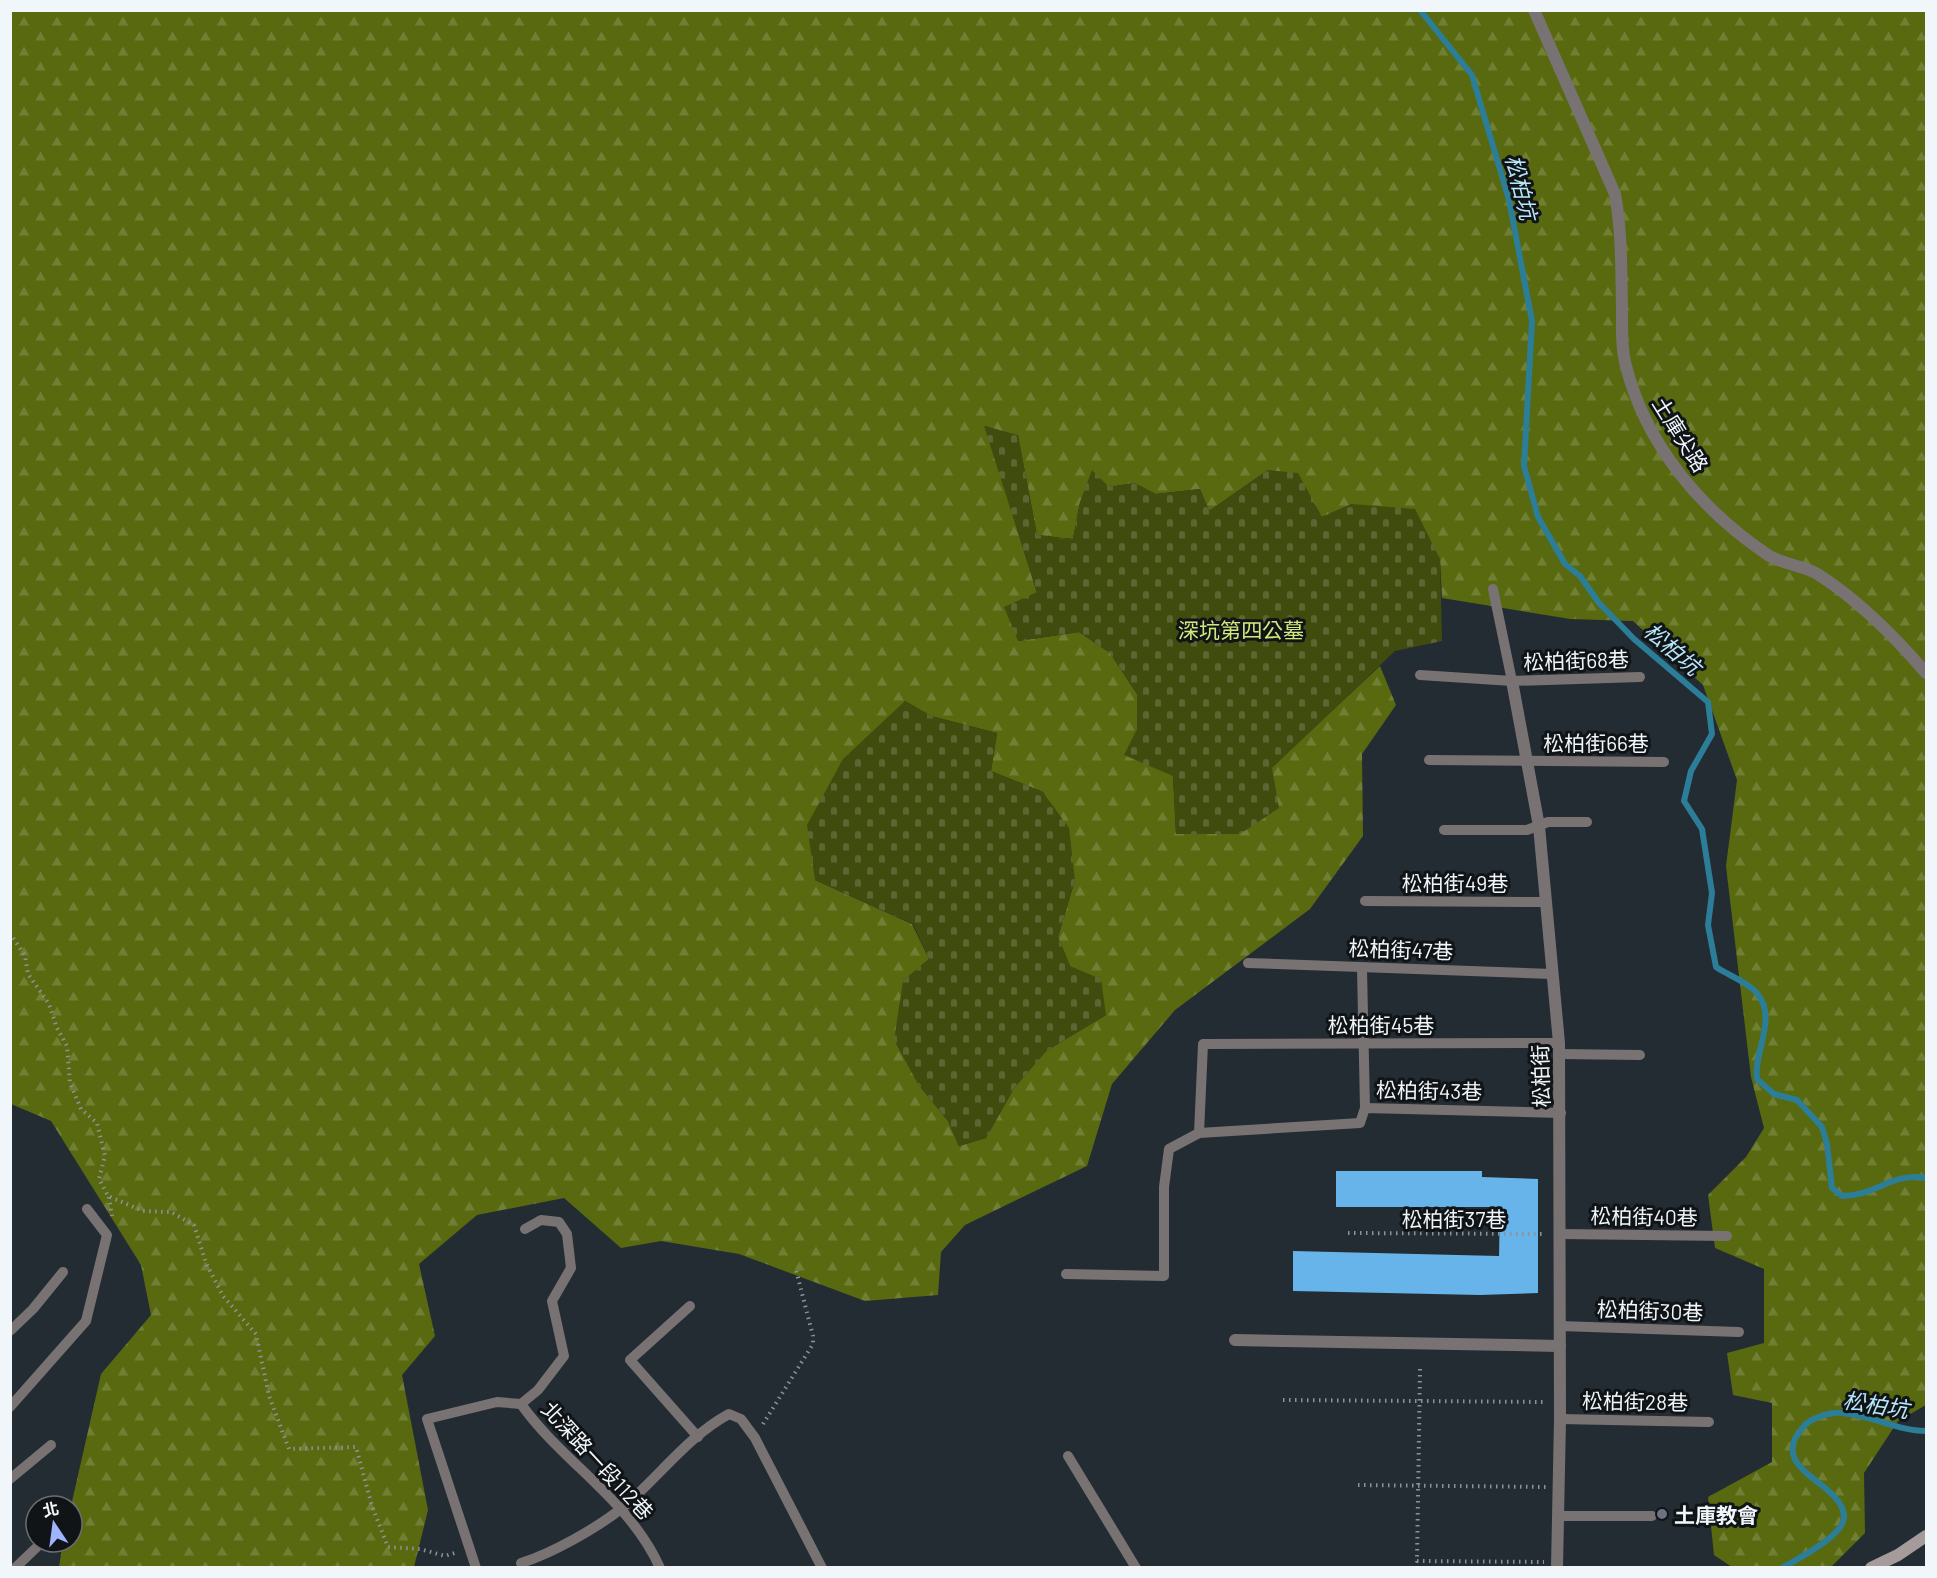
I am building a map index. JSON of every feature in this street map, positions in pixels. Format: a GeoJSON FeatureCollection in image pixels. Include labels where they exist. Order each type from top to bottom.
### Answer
{"type":"FeatureCollection","features":[{"type":"Feature","properties":{"kind":"main road"},"geometry":{"type":"LineString","coordinates":[[1871,1568],[1898,1555],[1926,1536]]}},
{"type":"Feature","properties":{"kind":"street","name":"土庫尖路"},"geometry":{"type":"LineString","coordinates":[[1534,10],[1615,194],[1620,223],[1625,364],[1641,413],[1665,453],[1699,499],[1769,557],[1817,574],[1882,627],[1926,673]]}},
{"type":"Feature","properties":{"kind":"street","name":"松柏街"},"geometry":{"type":"LineString","coordinates":[[1512,681],[1529,761],[1544,864],[1544,902],[1559,1049],[1561,1113],[1560,1419],[1557,1565]]}},
{"type":"Feature","properties":{"kind":"street"},"geometry":{"type":"LineString","coordinates":[[1235,1340],[1560,1346]]}},
{"type":"Feature","properties":{"kind":"lane","name":"松柏街"},"geometry":{"type":"LineString","coordinates":[[1493,589],[1512,681]]}},
{"type":"Feature","properties":{"kind":"lane","name":"松柏街68巷"},"geometry":{"type":"LineString","coordinates":[[1420,675],[1512,681],[1640,677]]}},
{"type":"Feature","properties":{"kind":"lane","name":"松柏街66巷"},"geometry":{"type":"LineString","coordinates":[[1429,760],[1664,762]]}},
{"type":"Feature","properties":{"kind":"lane"},"geometry":{"type":"LineString","coordinates":[[1443,830],[1527,830],[1548,822],[1587,822]]}},
{"type":"Feature","properties":{"kind":"lane","name":"松柏街49巷"},"geometry":{"type":"LineString","coordinates":[[1365,901],[1544,902]]}},
{"type":"Feature","properties":{"kind":"lane","name":"松柏街47巷"},"geometry":{"type":"LineString","coordinates":[[1248,963],[1552,974]]}},
{"type":"Feature","properties":{"kind":"lane"},"geometry":{"type":"LineString","coordinates":[[1362,968],[1365,1108]]}},
{"type":"Feature","properties":{"kind":"lane","name":"松柏街45巷"},"geometry":{"type":"LineString","coordinates":[[1199,1133],[1203,1044],[1364,1043],[1559,1049],[1640,1055]]}},
{"type":"Feature","properties":{"kind":"lane","name":"松柏街43巷"},"geometry":{"type":"LineString","coordinates":[[1199,1133],[1360,1123],[1365,1108],[1561,1113]]}},
{"type":"Feature","properties":{"kind":"lane"},"geometry":{"type":"LineString","coordinates":[[1066,1274],[1164,1276],[1164,1187],[1169,1149],[1199,1133]]}},
{"type":"Feature","properties":{"kind":"lane"},"geometry":{"type":"LineString","coordinates":[[10,1407],[86,1321],[107,1235],[87,1209]]}},
{"type":"Feature","properties":{"kind":"lane","name":"北深路一段112巷"},"geometry":{"type":"LineString","coordinates":[[525,1229],[541,1220],[559,1222],[567,1234],[571,1268],[558,1286],[552,1301],[564,1356],[538,1390],[521,1404],[537,1427],[588,1474],[620,1509],[652,1549],[660,1568]]}},
{"type":"Feature","properties":{"kind":"lane","name":"松柏街40巷"},"geometry":{"type":"LineString","coordinates":[[1560,1234],[1727,1236]]}},
{"type":"Feature","properties":{"kind":"lane"},"geometry":{"type":"LineString","coordinates":[[10,1331],[33,1310],[63,1272]]}},
{"type":"Feature","properties":{"kind":"lane"},"geometry":{"type":"LineString","coordinates":[[690,1306],[630,1360],[698,1437]]}},
{"type":"Feature","properties":{"kind":"lane","name":"松柏街30巷"},"geometry":{"type":"LineString","coordinates":[[1560,1326],[1739,1332]]}},
{"type":"Feature","properties":{"kind":"lane"},"geometry":{"type":"LineString","coordinates":[[476,1568],[427,1419],[497,1402],[521,1404]]}},
{"type":"Feature","properties":{"kind":"lane"},"geometry":{"type":"LineString","coordinates":[[521,1563],[544,1556],[620,1509],[698,1437],[729,1414],[741,1419],[754,1438],[822,1568]]}},
{"type":"Feature","properties":{"kind":"lane","name":"松柏街28巷"},"geometry":{"type":"LineString","coordinates":[[1560,1419],[1709,1422]]}},
{"type":"Feature","properties":{"kind":"lane"},"geometry":{"type":"LineString","coordinates":[[10,1479],[51,1444]]}},
{"type":"Feature","properties":{"kind":"lane"},"geometry":{"type":"LineString","coordinates":[[1068,1456],[1136,1568]]}},
{"type":"Feature","properties":{"kind":"lane"},"geometry":{"type":"LineString","coordinates":[[1558,1515],[1652,1516]]}},
{"type":"Feature","properties":{"kind":"lane"},"geometry":{"type":"LineString","coordinates":[[15,1568],[30,1554]]}},
{"type":"Feature","properties":{"kind":"path"},"geometry":{"type":"LineString","coordinates":[[10,933],[25,956],[27,974],[49,1004],[57,1028],[67,1047],[70,1083],[81,1108],[97,1123],[105,1156],[99,1179],[108,1196],[143,1211],[171,1212],[194,1225],[206,1263],[223,1296],[256,1334],[269,1396],[289,1449],[356,1447],[372,1506],[388,1547],[420,1549],[446,1556],[469,1549]]}},
{"type":"Feature","properties":{"kind":"path","name":"松柏街37巷"},"geometry":{"type":"LineString","coordinates":[[1348,1233],[1560,1234]]}},
{"type":"Feature","properties":{"kind":"path"},"geometry":{"type":"LineString","coordinates":[[754,1438],[813,1344],[796,1270]]}},
{"type":"Feature","properties":{"kind":"path"},"geometry":{"type":"LineString","coordinates":[[1420,1369],[1417,1561],[1557,1565]]}},
{"type":"Feature","properties":{"kind":"path"},"geometry":{"type":"LineString","coordinates":[[1283,1400],[1560,1402]]}},
{"type":"Feature","properties":{"kind":"path"},"geometry":{"type":"LineString","coordinates":[[1358,1485],[1558,1487]]}},
{"type":"Feature","properties":{"kind":"green space"},"geometry":{"type":"Polygon","coordinates":[[[10,11],[1926,11],[1926,1405],[1898,1421],[1864,1473],[1865,1533],[1831,1567],[1732,1567],[1714,1555],[1708,1497],[1772,1462],[1772,1403],[1733,1395],[1727,1353],[1764,1343],[1764,1269],[1715,1248],[1708,1195],[1746,1157],[1764,1128],[1751,1077],[1726,866],[1737,780],[1703,685],[1633,621],[1570,619],[1442,598],[1440,559],[1352,504],[1322,517],[1268,470],[1209,511],[1200,489],[1156,494],[1134,483],[1109,487],[1080,502],[1073,539],[1037,535],[1018,436],[985,426],[1037,593],[1018,641],[1079,632],[1110,653],[1137,694],[1137,730],[1173,776],[1176,834],[1240,833],[1271,768],[1380,666],[1396,705],[1362,754],[1363,836],[1310,909],[1175,1010],[1112,1084],[1087,1166],[965,1225],[941,1252],[938,1295],[865,1301],[739,1254],[661,1241],[621,1248],[564,1198],[477,1215],[419,1264],[435,1336],[402,1375],[428,1510],[414,1567],[59,1567],[61,1554],[84,1554],[84,1494],[74,1494],[101,1374],[151,1315],[141,1265],[51,1121],[11,1104],[10,11]],[[905,701],[815,880],[912,924],[929,959],[903,981],[918,1084],[948,1121],[959,1146],[986,1138],[1014,1088],[1046,1051],[1106,1015],[1070,966],[1058,937],[1075,880],[1043,792],[991,771],[997,733],[931,716],[905,701]]]}},
{"type":"Feature","properties":{"kind":"green space","name":"深坑第四公墓"},"geometry":{"type":"Polygon","coordinates":[[[984,426],[1018,435],[1037,535],[1073,539],[1080,502],[1092,470],[1109,487],[1134,483],[1156,494],[1200,489],[1209,511],[1268,470],[1298,473],[1322,517],[1352,504],[1415,509],[1440,559],[1442,641],[1395,651],[1272,768],[1279,808],[1240,834],[1176,834],[1173,776],[1124,755],[1137,729],[1137,694],[1110,653],[1079,632],[1018,641],[1004,607],[1037,592],[984,426]]]}},
{"type":"Feature","properties":{"kind":"green space"},"geometry":{"type":"Polygon","coordinates":[[[905,701],[931,716],[997,733],[991,771],[1043,792],[1069,828],[1075,880],[1058,937],[1070,966],[1101,979],[1106,1015],[1046,1051],[1014,1088],[986,1138],[959,1146],[948,1121],[918,1084],[894,1040],[903,981],[929,959],[913,924],[815,880],[807,825],[843,759],[905,701]]]}},
{"type":"Feature","properties":{"kind":"building"},"geometry":{"type":"Polygon","coordinates":[[[1336,1171],[1482,1171],[1482,1177],[1538,1179],[1538,1293],[1480,1295],[1293,1291],[1293,1251],[1499,1256],[1500,1207],[1336,1207],[1336,1171]]]}},
{"type":"Feature","properties":{"kind":"waterway","name":"松柏坑"},"geometry":{"type":"LineString","coordinates":[[1420,10],[1472,75],[1509,200],[1532,321],[1524,466],[1538,517],[1565,564],[1580,576],[1599,603],[1634,639],[1708,702],[1712,734],[1691,771],[1684,801],[1702,829],[1712,893],[1708,925],[1716,967],[1752,988],[1762,1002],[1765,1013],[1757,1079],[1774,1094],[1797,1100],[1822,1127],[1827,1144],[1832,1188],[1842,1196],[1865,1192],[1903,1178],[1926,1178]]}},
{"type":"Feature","properties":{"kind":"waterway","name":"松柏坑"},"geometry":{"type":"LineString","coordinates":[[1782,1568],[1828,1539],[1842,1524],[1844,1517],[1841,1505],[1799,1465],[1793,1454],[1794,1441],[1804,1426],[1821,1416],[1842,1413],[1926,1431]]}},
{"type":"Feature","properties":{"kind":"place","name":"土庫教會"},"geometry":{"type":"Point","coordinates":[1662,1514]}}]}
